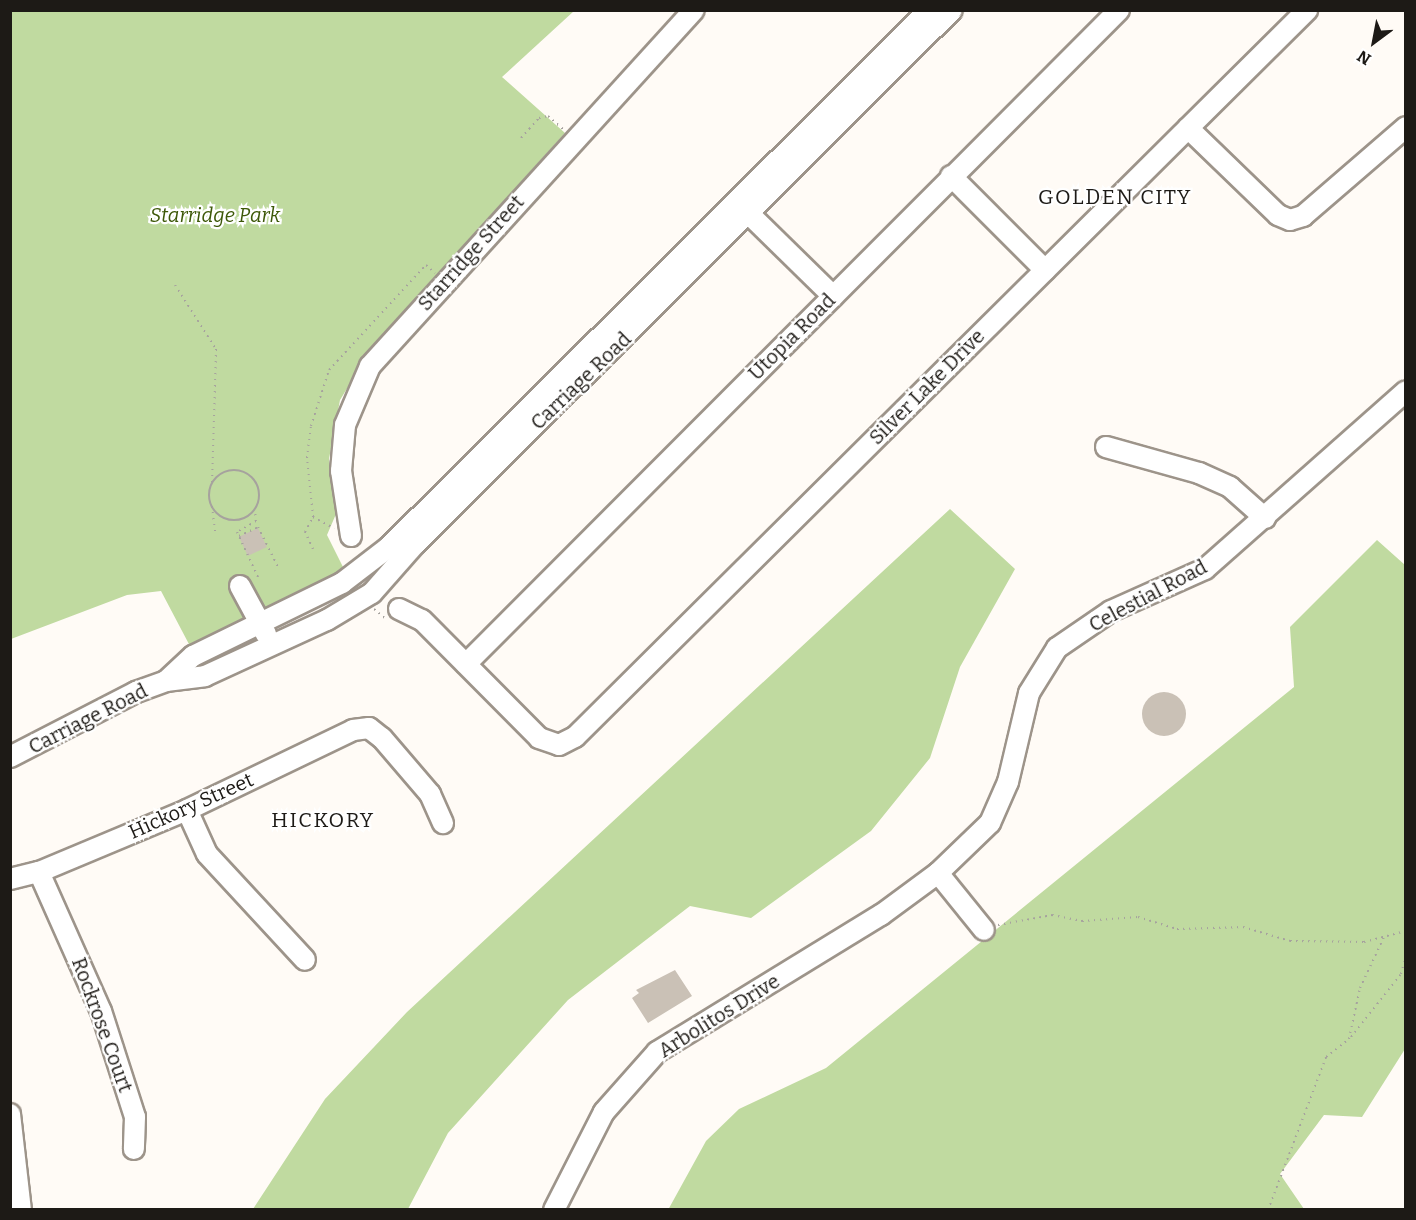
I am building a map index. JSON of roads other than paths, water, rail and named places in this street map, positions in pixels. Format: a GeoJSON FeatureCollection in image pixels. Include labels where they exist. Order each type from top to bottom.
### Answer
{"type":"FeatureCollection","features":[{"type":"Feature","properties":{"kind":"street","name":"Starridge Street"},"geometry":{"type":"LineString","coordinates":[[351,536],[340,471],[345,425],[361,381],[574,139],[693,10]]}},
{"type":"Feature","properties":{"kind":"street","name":"Carriage Road"},"geometry":{"type":"LineString","coordinates":[[896,55],[929,10]]}},
{"type":"Feature","properties":{"kind":"street","name":"Carriage Road"},"geometry":{"type":"LineString","coordinates":[[166,681],[195,680],[272,645],[372,593],[418,529],[896,55],[952,10]]}},
{"type":"Feature","properties":{"kind":"street","name":"Utopia Road"},"geometry":{"type":"LineString","coordinates":[[466,664],[1119,10]]}},
{"type":"Feature","properties":{"kind":"street","name":"Silver Lake Drive"},"geometry":{"type":"LineString","coordinates":[[466,664],[539,738],[559,745],[575,737],[1306,10]]}},
{"type":"Feature","properties":{"kind":"street"},"geometry":{"type":"LineString","coordinates":[[1188,128],[1278,215],[1290,220],[1303,216],[1406,127]]}},
{"type":"Feature","properties":{"kind":"street"},"geometry":{"type":"LineString","coordinates":[[951,176],[1045,270]]}},
{"type":"Feature","properties":{"kind":"street"},"geometry":{"type":"LineString","coordinates":[[743,208],[833,296]]}},
{"type":"Feature","properties":{"kind":"street","name":"Celestial Road"},"geometry":{"type":"LineString","coordinates":[[938,873],[990,822],[1008,782],[1029,693],[1058,648],[1111,611],[1205,569],[1406,391]]}},
{"type":"Feature","properties":{"kind":"street"},"geometry":{"type":"LineString","coordinates":[[1106,447],[1199,473],[1230,487],[1265,518]]}},
{"type":"Feature","properties":{"kind":"street","name":"Carriage Road"},"geometry":{"type":"LineString","coordinates":[[10,757],[166,681],[193,656],[342,582],[418,529]]}},
{"type":"Feature","properties":{"kind":"street"},"geometry":{"type":"LineString","coordinates":[[240,586],[272,645]]}},
{"type":"Feature","properties":{"kind":"street"},"geometry":{"type":"LineString","coordinates":[[399,609],[422,620],[466,664]]}},
{"type":"Feature","properties":{"kind":"street","name":"Hickory Street"},"geometry":{"type":"LineString","coordinates":[[10,879],[39,872],[188,810],[353,730],[369,728],[430,794],[443,823]]}},
{"type":"Feature","properties":{"kind":"street"},"geometry":{"type":"LineString","coordinates":[[188,810],[207,854],[304,960]]}},
{"type":"Feature","properties":{"kind":"street","name":"Rockrose Court"},"geometry":{"type":"LineString","coordinates":[[39,872],[101,1011],[135,1117],[134,1149]]}},
{"type":"Feature","properties":{"kind":"street"},"geometry":{"type":"LineString","coordinates":[[938,873],[981,928]]}},
{"type":"Feature","properties":{"kind":"street","name":"Arbolitos Drive"},"geometry":{"type":"LineString","coordinates":[[554,1209],[604,1112],[657,1052],[881,915],[938,873]]}},
{"type":"Feature","properties":{"kind":"street"},"geometry":{"type":"LineString","coordinates":[[10,1114],[21,1209]]}},
{"type":"Feature","properties":{"kind":"district","name":"GOLDEN CITY"},"geometry":{"type":"Point","coordinates":[1115,197]}},
{"type":"Feature","properties":{"kind":"district","name":"HICKORY"},"geometry":{"type":"Point","coordinates":[323,820]}},
{"type":"Feature","properties":{"kind":"park label","name":"Starridge Park"},"geometry":{"type":"Point","coordinates":[215,215]}}]}
